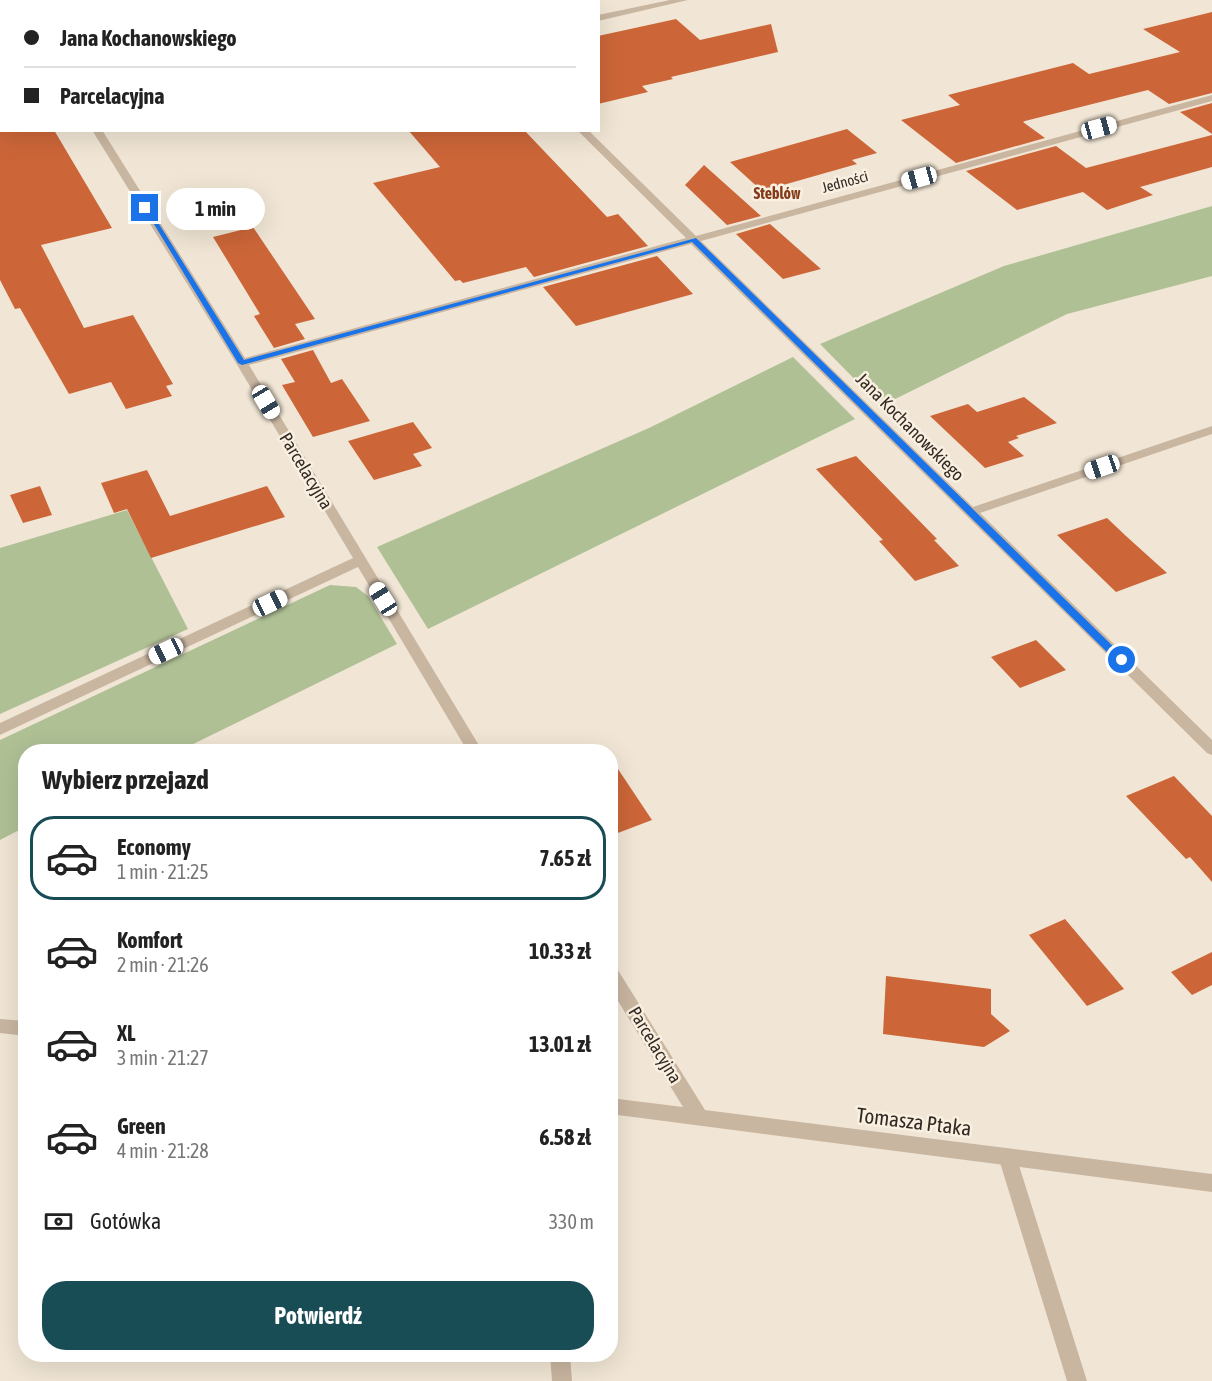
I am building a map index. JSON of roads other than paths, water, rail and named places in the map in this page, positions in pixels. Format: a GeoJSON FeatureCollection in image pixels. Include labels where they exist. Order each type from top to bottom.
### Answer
{"type":"FeatureCollection","features":[{"type":"Feature","properties":{"kind":"street"},"geometry":{"type":"LineString","coordinates":[[600,18],[682,0]]}},
{"type":"Feature","properties":{"kind":"street","name":"Jedności"},"geometry":{"type":"LineString","coordinates":[[242,363],[1212,98]]}},
{"type":"Feature","properties":{"kind":"street","name":"Parcelacyjna"},"geometry":{"type":"LineString","coordinates":[[98,132],[242,363],[471,744]]}},
{"type":"Feature","properties":{"kind":"street","name":"Jana Kochanowskiego"},"geometry":{"type":"LineString","coordinates":[[584,132],[1212,749]]}},
{"type":"Feature","properties":{"kind":"street"},"geometry":{"type":"LineString","coordinates":[[971,512],[1212,429]]}},
{"type":"Feature","properties":{"kind":"street"},"geometry":{"type":"LineString","coordinates":[[0,729],[360,561]]}},
{"type":"Feature","properties":{"kind":"street","name":"Parcelacyjna"},"geometry":{"type":"LineString","coordinates":[[618,985],[699,1117]]}},
{"type":"Feature","properties":{"kind":"street"},"geometry":{"type":"LineString","coordinates":[[0,1026],[18,1028]]}},
{"type":"Feature","properties":{"kind":"street","name":"Tomasza Ptaka"},"geometry":{"type":"LineString","coordinates":[[618,1107],[1212,1183]]}},
{"type":"Feature","properties":{"kind":"street"},"geometry":{"type":"LineString","coordinates":[[1007,1156],[1077,1381]]}},
{"type":"Feature","properties":{"kind":"street"},"geometry":{"type":"LineString","coordinates":[[561,1362],[562,1381]]}},
{"type":"Feature","properties":{"kind":"district","name":"Steblów"},"geometry":{"type":"Point","coordinates":[777,193]}}]}
